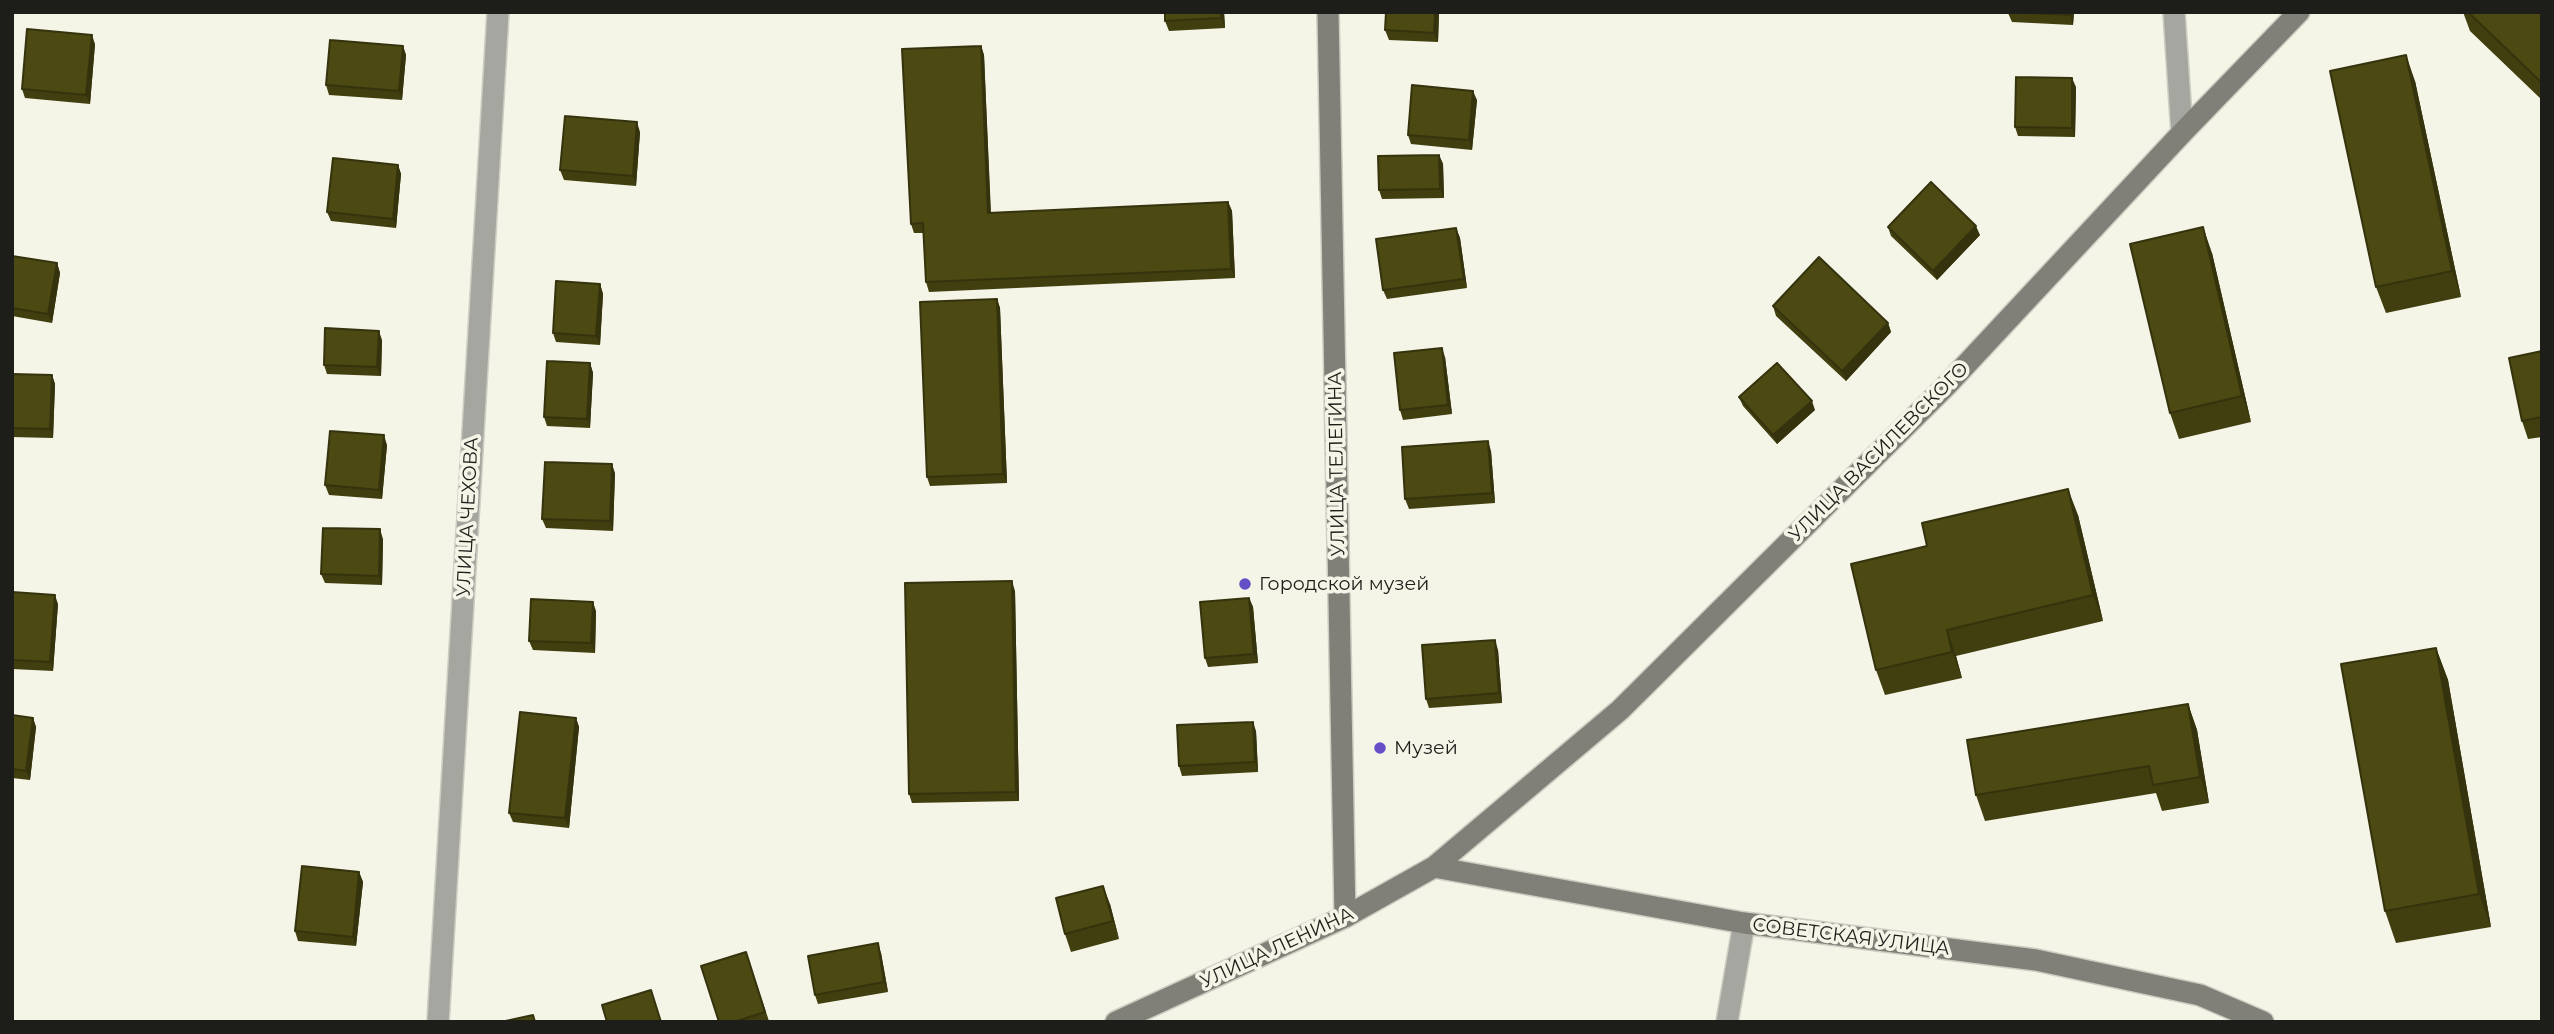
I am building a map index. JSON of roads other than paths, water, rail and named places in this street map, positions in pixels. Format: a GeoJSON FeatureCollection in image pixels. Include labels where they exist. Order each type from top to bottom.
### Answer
{"type":"FeatureCollection","features":[{"type":"Feature","properties":{"kind":"street","name":"УЛИЦА ЧЕХОВА"},"geometry":{"type":"LineString","coordinates":[[438,1022],[498,12]]}},
{"type":"Feature","properties":{"kind":"street","name":"УЛИЦА ТЕЛЕГИНА"},"geometry":{"type":"LineString","coordinates":[[1328,12],[1345,917]]}},
{"type":"Feature","properties":{"kind":"street"},"geometry":{"type":"LineString","coordinates":[[2174,12],[2182,133]]}},
{"type":"Feature","properties":{"kind":"street","name":"УЛИЦА ВАСИЛЕВСКОГО"},"geometry":{"type":"LineString","coordinates":[[1434,867],[1620,710],[1947,385],[2182,133],[2300,12]]}},
{"type":"Feature","properties":{"kind":"street","name":"УЛИЦА ЛЕНИНА"},"geometry":{"type":"LineString","coordinates":[[1116,1022],[1345,917],[1434,867]]}},
{"type":"Feature","properties":{"kind":"street","name":"СОВЕТСКАЯ УЛИЦА"},"geometry":{"type":"LineString","coordinates":[[1434,867],[1744,923],[2036,960],[2200,995],[2263,1022]]}},
{"type":"Feature","properties":{"kind":"street"},"geometry":{"type":"LineString","coordinates":[[1727,1022],[1744,923]]}},
{"type":"Feature","properties":{"kind":"place","name":"Городской музей"},"geometry":{"type":"Point","coordinates":[1245,584]}},
{"type":"Feature","properties":{"kind":"place","name":"Музей"},"geometry":{"type":"Point","coordinates":[1380,748]}}]}
